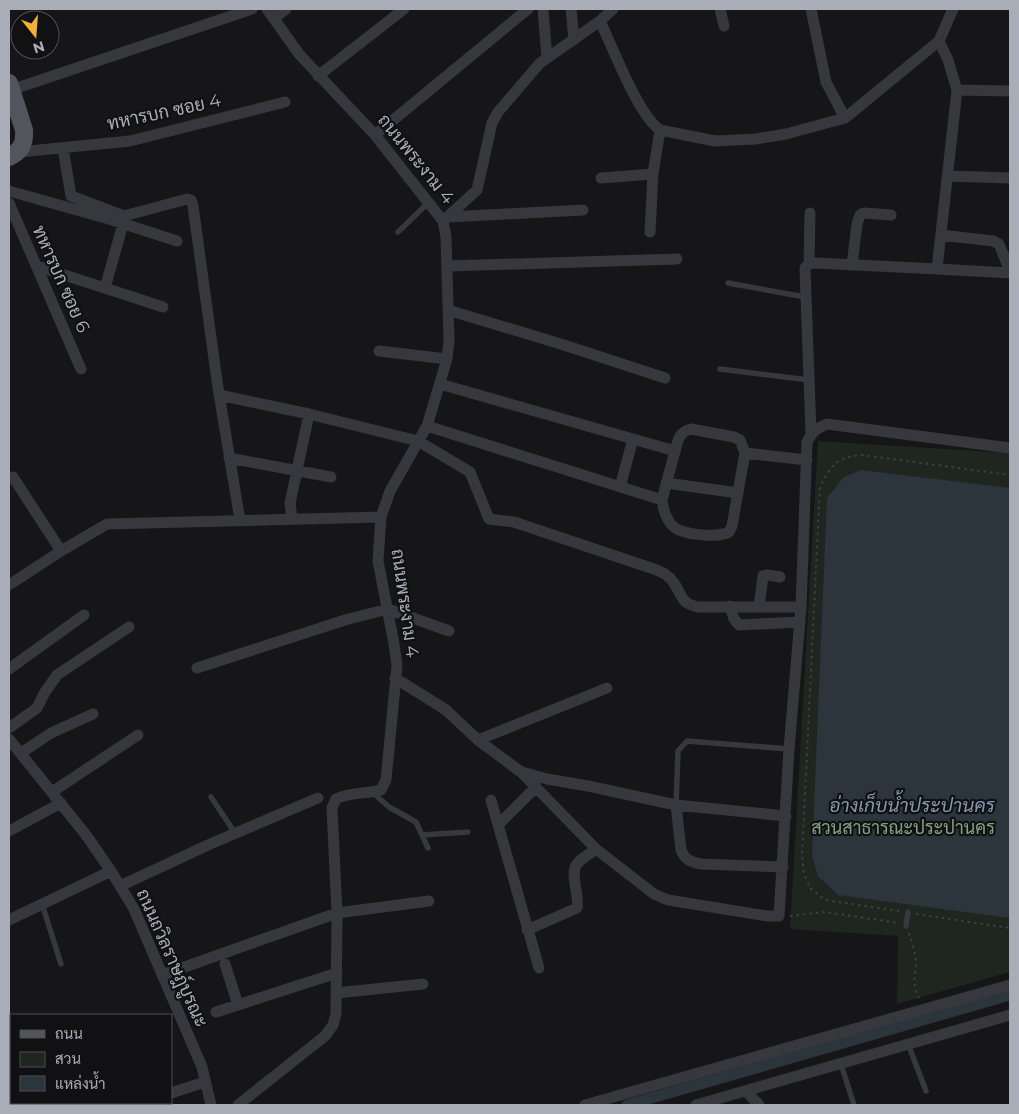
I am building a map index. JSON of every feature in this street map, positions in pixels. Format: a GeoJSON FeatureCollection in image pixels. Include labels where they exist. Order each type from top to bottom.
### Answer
{"type":"FeatureCollection","features":[{"type":"Feature","properties":{"kind":"main road"},"geometry":{"type":"LineString","coordinates":[[10,87],[25,139],[14,154]]}},
{"type":"Feature","properties":{"kind":"street"},"geometry":{"type":"LineString","coordinates":[[10,87],[252,9]]}},
{"type":"Feature","properties":{"kind":"street"},"geometry":{"type":"LineString","coordinates":[[270,13],[286,9]]}},
{"type":"Feature","properties":{"kind":"street"},"geometry":{"type":"LineString","coordinates":[[318,76],[404,9]]}},
{"type":"Feature","properties":{"kind":"street"},"geometry":{"type":"LineString","coordinates":[[375,135],[528,9]]}},
{"type":"Feature","properties":{"kind":"street"},"geometry":{"type":"LineString","coordinates":[[542,9],[547,58]]}},
{"type":"Feature","properties":{"kind":"street"},"geometry":{"type":"LineString","coordinates":[[571,9],[574,40]]}},
{"type":"Feature","properties":{"kind":"street"},"geometry":{"type":"LineString","coordinates":[[446,219],[477,190],[492,123],[498,112],[547,58],[600,21],[612,9]]}},
{"type":"Feature","properties":{"kind":"street"},"geometry":{"type":"LineString","coordinates":[[720,9],[724,26]]}},
{"type":"Feature","properties":{"kind":"street"},"geometry":{"type":"LineString","coordinates":[[811,9],[826,82],[845,118]]}},
{"type":"Feature","properties":{"kind":"street"},"geometry":{"type":"LineString","coordinates":[[600,21],[642,108],[654,125],[660,130],[715,142],[756,139],[786,134],[845,118],[939,40],[953,9]]}},
{"type":"Feature","properties":{"kind":"street","name":"ถนนพระงาม 4"},"geometry":{"type":"LineString","coordinates":[[270,13],[299,54],[375,135],[429,202],[446,219],[449,340],[447,359],[427,426],[390,492],[381,517],[378,561],[396,658],[386,780],[381,790],[372,792]]}},
{"type":"Feature","properties":{"kind":"street"},"geometry":{"type":"LineString","coordinates":[[937,270],[957,90],[948,60],[939,40]]}},
{"type":"Feature","properties":{"kind":"street"},"geometry":{"type":"LineString","coordinates":[[957,90],[1010,91]]}},
{"type":"Feature","properties":{"kind":"street","name":"ทหารบก ซอย 4"},"geometry":{"type":"LineString","coordinates":[[14,154],[130,141],[285,102]]}},
{"type":"Feature","properties":{"kind":"street"},"geometry":{"type":"LineString","coordinates":[[650,232],[653,174],[660,130]]}},
{"type":"Feature","properties":{"kind":"street"},"geometry":{"type":"LineString","coordinates":[[62,148],[71,196],[124,216],[187,199],[190,200],[193,206],[219,396],[240,520]]}},
{"type":"Feature","properties":{"kind":"street"},"geometry":{"type":"LineString","coordinates":[[601,178],[653,174]]}},
{"type":"Feature","properties":{"kind":"street"},"geometry":{"type":"LineString","coordinates":[[947,176],[1010,178]]}},
{"type":"Feature","properties":{"kind":"street"},"geometry":{"type":"LineString","coordinates":[[9,191],[177,241]]}},
{"type":"Feature","properties":{"kind":"street","name":"ทหารบก ซอย 6"},"geometry":{"type":"LineString","coordinates":[[9,203],[81,369]]}},
{"type":"Feature","properties":{"kind":"street"},"geometry":{"type":"LineString","coordinates":[[446,219],[583,210]]}},
{"type":"Feature","properties":{"kind":"street"},"geometry":{"type":"LineString","coordinates":[[395,678],[446,710],[478,740],[521,772],[596,849],[654,894],[668,900],[767,916],[779,916],[789,749],[801,608],[807,442],[811,433],[805,297],[805,268],[809,264],[810,213]]}},
{"type":"Feature","properties":{"kind":"street"},"geometry":{"type":"LineString","coordinates":[[852,265],[857,224],[860,215],[864,213],[891,215]]}},
{"type":"Feature","properties":{"kind":"street"},"geometry":{"type":"LineString","coordinates":[[105,288],[123,224]]}},
{"type":"Feature","properties":{"kind":"street"},"geometry":{"type":"LineString","coordinates":[[809,264],[1010,272],[999,244],[993,241],[941,235]]}},
{"type":"Feature","properties":{"kind":"street"},"geometry":{"type":"LineString","coordinates":[[447,266],[677,259]]}},
{"type":"Feature","properties":{"kind":"street"},"geometry":{"type":"LineString","coordinates":[[37,266],[164,307]]}},
{"type":"Feature","properties":{"kind":"street"},"geometry":{"type":"LineString","coordinates":[[448,310],[666,378]]}},
{"type":"Feature","properties":{"kind":"street"},"geometry":{"type":"LineString","coordinates":[[379,351],[447,359]]}},
{"type":"Feature","properties":{"kind":"street"},"geometry":{"type":"LineString","coordinates":[[440,384],[675,451]]}},
{"type":"Feature","properties":{"kind":"street"},"geometry":{"type":"LineString","coordinates":[[219,396],[309,414],[418,441],[470,472],[490,519],[514,522],[666,574],[673,581],[680,597],[690,605],[698,607],[801,608]]}},
{"type":"Feature","properties":{"kind":"street"},"geometry":{"type":"LineString","coordinates":[[292,519],[290,503],[309,414]]}},
{"type":"Feature","properties":{"kind":"street"},"geometry":{"type":"LineString","coordinates":[[811,433],[827,424],[1010,448]]}},
{"type":"Feature","properties":{"kind":"street"},"geometry":{"type":"LineString","coordinates":[[427,426],[662,500]]}},
{"type":"Feature","properties":{"kind":"street"},"geometry":{"type":"LineString","coordinates":[[691,429],[734,437],[740,440],[745,453],[732,526],[729,532],[718,536],[709,536],[678,530],[664,512],[662,500],[679,437],[684,431],[691,429]]}},
{"type":"Feature","properties":{"kind":"street"},"geometry":{"type":"LineString","coordinates":[[620,487],[633,439]]}},
{"type":"Feature","properties":{"kind":"street"},"geometry":{"type":"LineString","coordinates":[[745,453],[807,460]]}},
{"type":"Feature","properties":{"kind":"street"},"geometry":{"type":"LineString","coordinates":[[229,458],[331,477]]}},
{"type":"Feature","properties":{"kind":"street"},"geometry":{"type":"LineString","coordinates":[[13,477],[61,551]]}},
{"type":"Feature","properties":{"kind":"street"},"geometry":{"type":"LineString","coordinates":[[666,483],[738,493]]}},
{"type":"Feature","properties":{"kind":"street"},"geometry":{"type":"LineString","coordinates":[[9,585],[107,524],[381,517]]}},
{"type":"Feature","properties":{"kind":"street"},"geometry":{"type":"LineString","coordinates":[[759,607],[763,576],[780,577]]}},
{"type":"Feature","properties":{"kind":"street"},"geometry":{"type":"LineString","coordinates":[[730,606],[734,619],[739,625],[800,622]]}},
{"type":"Feature","properties":{"kind":"street"},"geometry":{"type":"LineString","coordinates":[[197,668],[345,620],[388,609],[449,631]]}},
{"type":"Feature","properties":{"kind":"street"},"geometry":{"type":"LineString","coordinates":[[9,669],[84,615]]}},
{"type":"Feature","properties":{"kind":"street"},"geometry":{"type":"LineString","coordinates":[[9,728],[37,708],[57,675],[128,627]]}},
{"type":"Feature","properties":{"kind":"street"},"geometry":{"type":"LineString","coordinates":[[478,740],[607,688]]}},
{"type":"Feature","properties":{"kind":"street"},"geometry":{"type":"LineString","coordinates":[[16,754],[51,733],[93,714]]}},
{"type":"Feature","properties":{"kind":"street"},"geometry":{"type":"LineString","coordinates":[[52,792],[138,735]]}},
{"type":"Feature","properties":{"kind":"street","name":"ถนนถวิลราษฎ์บูรณะ"},"geometry":{"type":"LineString","coordinates":[[9,739],[16,754],[52,792],[111,871],[134,909],[202,1067],[211,1105]]}},
{"type":"Feature","properties":{"kind":"street"},"geometry":{"type":"LineString","coordinates":[[521,772],[676,805],[786,816]]}},
{"type":"Feature","properties":{"kind":"street"},"geometry":{"type":"LineString","coordinates":[[499,824],[536,787]]}},
{"type":"Feature","properties":{"kind":"street"},"geometry":{"type":"LineString","coordinates":[[238,1105],[325,1036],[333,1025],[336,1014],[337,913],[332,808],[336,799],[341,796],[372,792]]}},
{"type":"Feature","properties":{"kind":"street"},"geometry":{"type":"LineString","coordinates":[[120,886],[235,833],[318,798]]}},
{"type":"Feature","properties":{"kind":"street"},"geometry":{"type":"LineString","coordinates":[[491,800],[539,968]]}},
{"type":"Feature","properties":{"kind":"street"},"geometry":{"type":"LineString","coordinates":[[9,831],[61,804]]}},
{"type":"Feature","properties":{"kind":"street"},"geometry":{"type":"LineString","coordinates":[[676,805],[681,850],[683,856],[690,862],[783,867]]}},
{"type":"Feature","properties":{"kind":"street"},"geometry":{"type":"LineString","coordinates":[[528,930],[577,908],[578,902],[573,870],[576,864],[596,849]]}},
{"type":"Feature","properties":{"kind":"street"},"geometry":{"type":"LineString","coordinates":[[9,920],[111,871]]}},
{"type":"Feature","properties":{"kind":"street"},"geometry":{"type":"LineString","coordinates":[[162,975],[337,913],[429,901]]}},
{"type":"Feature","properties":{"kind":"street"},"geometry":{"type":"LineString","coordinates":[[225,964],[238,1005]]}},
{"type":"Feature","properties":{"kind":"street"},"geometry":{"type":"LineString","coordinates":[[216,1012],[337,973]]}},
{"type":"Feature","properties":{"kind":"street"},"geometry":{"type":"LineString","coordinates":[[336,993],[423,984]]}},
{"type":"Feature","properties":{"kind":"street"},"geometry":{"type":"LineString","coordinates":[[585,1105],[1010,985]]}},
{"type":"Feature","properties":{"kind":"street"},"geometry":{"type":"LineString","coordinates":[[696,1105],[1010,1015]]}},
{"type":"Feature","properties":{"kind":"street"},"geometry":{"type":"LineString","coordinates":[[172,1093],[206,1082]]}},
{"type":"Feature","properties":{"kind":"street"},"geometry":{"type":"LineString","coordinates":[[746,1091],[759,1105]]}},
{"type":"Feature","properties":{"kind":"lane"},"geometry":{"type":"LineString","coordinates":[[398,232],[429,202]]}},
{"type":"Feature","properties":{"kind":"lane"},"geometry":{"type":"LineString","coordinates":[[728,283],[805,297]]}},
{"type":"Feature","properties":{"kind":"lane"},"geometry":{"type":"LineString","coordinates":[[720,369],[809,380]]}},
{"type":"Feature","properties":{"kind":"lane"},"geometry":{"type":"LineString","coordinates":[[676,805],[678,751],[687,741],[789,749]]}},
{"type":"Feature","properties":{"kind":"lane"},"geometry":{"type":"LineString","coordinates":[[372,792],[389,807],[416,822],[428,848]]}},
{"type":"Feature","properties":{"kind":"lane"},"geometry":{"type":"LineString","coordinates":[[211,797],[235,833]]}},
{"type":"Feature","properties":{"kind":"lane"},"geometry":{"type":"LineString","coordinates":[[422,835],[468,832]]}},
{"type":"Feature","properties":{"kind":"lane"},"geometry":{"type":"LineString","coordinates":[[42,904],[61,964]]}},
{"type":"Feature","properties":{"kind":"lane"},"geometry":{"type":"LineString","coordinates":[[906,926],[908,912]]}},
{"type":"Feature","properties":{"kind":"lane"},"geometry":{"type":"LineString","coordinates":[[908,1044],[926,1091]]}},
{"type":"Feature","properties":{"kind":"lane"},"geometry":{"type":"LineString","coordinates":[[840,1064],[854,1105]]}},
{"type":"Feature","properties":{"kind":"path"},"geometry":{"type":"LineString","coordinates":[[1010,475],[862,455],[845,457],[831,468],[820,486],[802,855],[804,874],[811,889],[825,900],[1010,928]]}},
{"type":"Feature","properties":{"kind":"path"},"geometry":{"type":"LineString","coordinates":[[779,916],[825,912],[900,923],[906,926],[914,947],[916,962],[914,988],[926,1009]]}},
{"type":"Feature","properties":{"kind":"green space","name":"อ่างเก็บน้ำประปานคร"},"geometry":{"type":"Polygon","coordinates":[[[818,441],[1010,453],[1010,972],[897,1004],[898,936],[790,929],[818,441]]]}},
{"type":"Feature","properties":{"kind":"water","name":"อ่างเก็บน้ำประปานคร"},"geometry":{"type":"Polygon","coordinates":[[[861,470],[1010,488],[1010,918],[838,895],[818,876],[812,856],[827,498],[844,477],[861,470]]]}},
{"type":"Feature","properties":{"kind":"waterway"},"geometry":{"type":"LineString","coordinates":[[627,1105],[1010,995]]}},
{"type":"Feature","properties":{"kind":"park label","name":"สวนสาธารณะประปานคร"},"geometry":{"type":"Point","coordinates":[903,828]}}]}
